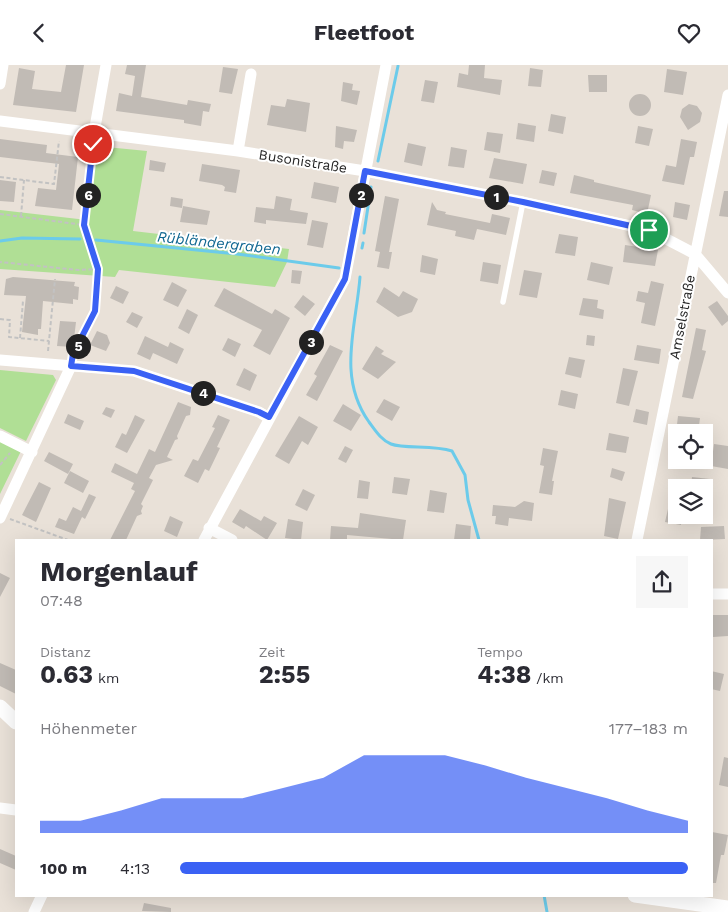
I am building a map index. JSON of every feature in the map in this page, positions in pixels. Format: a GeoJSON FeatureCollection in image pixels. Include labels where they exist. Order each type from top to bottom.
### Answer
{"type":"FeatureCollection","features":[{"type":"Feature","properties":{"kind":"street"},"geometry":{"type":"LineString","coordinates":[[0,84],[3,65]]}},
{"type":"Feature","properties":{"kind":"street"},"geometry":{"type":"LineString","coordinates":[[94,138],[106,65]]}},
{"type":"Feature","properties":{"kind":"street"},"geometry":{"type":"LineString","coordinates":[[204,539],[345,279],[386,65]]}},
{"type":"Feature","properties":{"kind":"street"},"geometry":{"type":"LineString","coordinates":[[238,151],[251,74]]}},
{"type":"Feature","properties":{"kind":"street","name":"Amselstraße"},"geometry":{"type":"LineString","coordinates":[[638,539],[728,95]]}},
{"type":"Feature","properties":{"kind":"street","name":"Busonistraße"},"geometry":{"type":"LineString","coordinates":[[0,121],[94,138],[238,151],[365,171],[523,202],[649,230],[695,254],[728,293]]}},
{"type":"Feature","properties":{"kind":"street"},"geometry":{"type":"LineString","coordinates":[[0,360],[134,371],[259,412],[269,417]]}},
{"type":"Feature","properties":{"kind":"street"},"geometry":{"type":"LineString","coordinates":[[0,517],[71,366]]}},
{"type":"Feature","properties":{"kind":"street"},"geometry":{"type":"LineString","coordinates":[[0,436],[32,452]]}},
{"type":"Feature","properties":{"kind":"street"},"geometry":{"type":"LineString","coordinates":[[210,528],[230,539]]}},
{"type":"Feature","properties":{"kind":"street"},"geometry":{"type":"LineString","coordinates":[[713,594],[728,594]]}},
{"type":"Feature","properties":{"kind":"street"},"geometry":{"type":"LineString","coordinates":[[0,707],[15,721]]}},
{"type":"Feature","properties":{"kind":"street"},"geometry":{"type":"LineString","coordinates":[[0,808],[15,810]]}},
{"type":"Feature","properties":{"kind":"street"},"geometry":{"type":"LineString","coordinates":[[34,912],[41,897]]}},
{"type":"Feature","properties":{"kind":"street"},"geometry":{"type":"LineString","coordinates":[[649,897],[728,908]]}},
{"type":"Feature","properties":{"kind":"lane"},"geometry":{"type":"LineString","coordinates":[[503,302],[523,202]]}},
{"type":"Feature","properties":{"kind":"path"},"geometry":{"type":"LineString","coordinates":[[71,366],[73,354],[95,311],[98,269],[84,225],[94,138]]}},
{"type":"Feature","properties":{"kind":"path"},"geometry":{"type":"LineString","coordinates":[[0,177],[54,184],[59,141]]}},
{"type":"Feature","properties":{"kind":"path"},"geometry":{"type":"LineString","coordinates":[[21,217],[24,180]]}},
{"type":"Feature","properties":{"kind":"path"},"geometry":{"type":"LineString","coordinates":[[0,214],[84,225]]}},
{"type":"Feature","properties":{"kind":"path"},"geometry":{"type":"LineString","coordinates":[[0,262],[78,270],[98,269]]}},
{"type":"Feature","properties":{"kind":"path"},"geometry":{"type":"LineString","coordinates":[[48,351],[54,279]]}},
{"type":"Feature","properties":{"kind":"path"},"geometry":{"type":"LineString","coordinates":[[20,338],[23,301]]}},
{"type":"Feature","properties":{"kind":"path"},"geometry":{"type":"LineString","coordinates":[[0,319],[10,320],[9,337],[49,341]]}},
{"type":"Feature","properties":{"kind":"path"},"geometry":{"type":"LineString","coordinates":[[0,465],[11,452]]}},
{"type":"Feature","properties":{"kind":"path"},"geometry":{"type":"LineString","coordinates":[[0,517],[65,539]]}},
{"type":"Feature","properties":{"kind":"green space"},"geometry":{"type":"Polygon","coordinates":[[[96,146],[147,151],[133,231],[289,249],[287,262],[275,287],[119,270],[115,277],[0,269],[0,210],[87,220],[96,146]]]}},
{"type":"Feature","properties":{"kind":"green space"},"geometry":{"type":"Polygon","coordinates":[[[0,370],[53,375],[56,380],[26,441],[0,428],[0,370]]]}},
{"type":"Feature","properties":{"kind":"green space"},"geometry":{"type":"Polygon","coordinates":[[[0,441],[21,451],[0,494],[0,441]]]}},
{"type":"Feature","properties":{"kind":"building"},"geometry":{"type":"Polygon","coordinates":[[[66,65],[84,65],[76,112],[13,105],[19,68],[35,71],[32,89],[61,92],[66,65]]]}},
{"type":"Feature","properties":{"kind":"building"},"geometry":{"type":"Polygon","coordinates":[[[127,65],[146,65],[141,97],[187,105],[188,100],[211,104],[209,112],[203,111],[201,126],[184,123],[184,120],[116,111],[119,93],[132,96],[135,76],[125,74],[127,65]]]}},
{"type":"Feature","properties":{"kind":"building"},"geometry":{"type":"Polygon","coordinates":[[[469,65],[485,65],[484,78],[502,80],[500,95],[457,87],[459,73],[468,75],[469,65]]]}},
{"type":"Feature","properties":{"kind":"building"},"geometry":{"type":"Polygon","coordinates":[[[223,67],[238,69],[232,94],[219,92],[223,67]]]}},
{"type":"Feature","properties":{"kind":"building"},"geometry":{"type":"Polygon","coordinates":[[[530,68],[543,70],[541,87],[528,86],[530,68]]]}},
{"type":"Feature","properties":{"kind":"building"},"geometry":{"type":"Polygon","coordinates":[[[667,69],[687,72],[683,95],[664,92],[667,69]]]}},
{"type":"Feature","properties":{"kind":"building"},"geometry":{"type":"Polygon","coordinates":[[[588,75],[607,75],[607,92],[589,92],[588,75]]]}},
{"type":"Feature","properties":{"kind":"building"},"geometry":{"type":"Polygon","coordinates":[[[425,80],[438,82],[434,103],[421,101],[425,80]]]}},
{"type":"Feature","properties":{"kind":"building"},"geometry":{"type":"Polygon","coordinates":[[[343,82],[353,84],[352,90],[360,91],[357,105],[341,101],[343,82]]]}},
{"type":"Feature","properties":{"kind":"building"},"geometry":{"type":"Polygon","coordinates":[[[640,94],[648,97],[651,105],[648,113],[640,116],[632,113],[629,105],[632,97],[640,94]]]}},
{"type":"Feature","properties":{"kind":"building"},"geometry":{"type":"Polygon","coordinates":[[[287,99],[310,103],[306,132],[267,125],[271,105],[285,107],[287,99]]]}},
{"type":"Feature","properties":{"kind":"building"},"geometry":{"type":"Polygon","coordinates":[[[689,104],[697,106],[702,113],[700,122],[688,130],[680,117],[682,109],[689,104]]]}},
{"type":"Feature","properties":{"kind":"building"},"geometry":{"type":"Polygon","coordinates":[[[551,114],[566,117],[563,134],[548,131],[551,114]]]}},
{"type":"Feature","properties":{"kind":"building"},"geometry":{"type":"Polygon","coordinates":[[[518,123],[536,126],[534,142],[516,139],[518,123]]]}},
{"type":"Feature","properties":{"kind":"building"},"geometry":{"type":"Polygon","coordinates":[[[336,126],[357,130],[354,142],[344,141],[343,149],[335,147],[336,126]]]}},
{"type":"Feature","properties":{"kind":"building"},"geometry":{"type":"Polygon","coordinates":[[[638,126],[653,129],[649,146],[635,143],[638,126]]]}},
{"type":"Feature","properties":{"kind":"building"},"geometry":{"type":"Polygon","coordinates":[[[487,132],[503,134],[500,153],[484,150],[487,132]]]}},
{"type":"Feature","properties":{"kind":"building"},"geometry":{"type":"Polygon","coordinates":[[[0,139],[47,145],[46,153],[78,157],[72,210],[35,206],[38,188],[56,190],[59,164],[0,157],[0,139]]]}},
{"type":"Feature","properties":{"kind":"building"},"geometry":{"type":"Polygon","coordinates":[[[681,139],[697,142],[694,157],[690,157],[684,185],[662,181],[666,165],[676,167],[681,139]]]}},
{"type":"Feature","properties":{"kind":"building"},"geometry":{"type":"Polygon","coordinates":[[[408,143],[426,147],[422,166],[404,162],[408,143]]]}},
{"type":"Feature","properties":{"kind":"building"},"geometry":{"type":"Polygon","coordinates":[[[451,147],[467,150],[464,168],[448,166],[451,147]]]}},
{"type":"Feature","properties":{"kind":"building"},"geometry":{"type":"Polygon","coordinates":[[[494,158],[527,164],[523,184],[489,178],[494,158]]]}},
{"type":"Feature","properties":{"kind":"building"},"geometry":{"type":"Polygon","coordinates":[[[150,160],[166,163],[164,172],[149,170],[150,160]]]}},
{"type":"Feature","properties":{"kind":"building"},"geometry":{"type":"Polygon","coordinates":[[[202,164],[240,170],[236,193],[224,191],[225,187],[222,185],[199,181],[202,164]]]}},
{"type":"Feature","properties":{"kind":"building"},"geometry":{"type":"Polygon","coordinates":[[[542,170],[557,173],[554,186],[539,183],[542,170]]]}},
{"type":"Feature","properties":{"kind":"building"},"geometry":{"type":"Polygon","coordinates":[[[574,175],[594,180],[594,182],[651,195],[647,214],[632,210],[633,205],[570,193],[574,175]]]}},
{"type":"Feature","properties":{"kind":"building"},"geometry":{"type":"Polygon","coordinates":[[[0,180],[16,182],[14,202],[0,201],[0,180]]]}},
{"type":"Feature","properties":{"kind":"building"},"geometry":{"type":"Polygon","coordinates":[[[314,182],[339,187],[336,203],[311,198],[314,182]]]}},
{"type":"Feature","properties":{"kind":"building"},"geometry":{"type":"Polygon","coordinates":[[[724,191],[728,191],[728,217],[719,216],[724,191]]]}},
{"type":"Feature","properties":{"kind":"building"},"geometry":{"type":"Polygon","coordinates":[[[276,196],[292,199],[290,210],[308,213],[306,224],[266,220],[266,224],[254,222],[256,207],[274,209],[276,196]]]}},
{"type":"Feature","properties":{"kind":"building"},"geometry":{"type":"Polygon","coordinates":[[[385,196],[399,199],[389,252],[392,252],[389,269],[377,267],[380,252],[375,251],[385,196]]]}},
{"type":"Feature","properties":{"kind":"building"},"geometry":{"type":"Polygon","coordinates":[[[171,197],[183,199],[182,208],[170,206],[171,197]]]}},
{"type":"Feature","properties":{"kind":"building"},"geometry":{"type":"Polygon","coordinates":[[[432,202],[437,210],[446,212],[445,214],[490,223],[492,214],[510,218],[506,235],[477,229],[474,240],[455,236],[456,231],[427,225],[432,202]]]}},
{"type":"Feature","properties":{"kind":"building"},"geometry":{"type":"Polygon","coordinates":[[[675,202],[690,205],[687,220],[673,217],[675,202]]]}},
{"type":"Feature","properties":{"kind":"building"},"geometry":{"type":"Polygon","coordinates":[[[183,206],[210,211],[207,225],[180,222],[183,206]]]}},
{"type":"Feature","properties":{"kind":"building"},"geometry":{"type":"Polygon","coordinates":[[[312,220],[328,223],[323,248],[307,245],[312,220]]]}},
{"type":"Feature","properties":{"kind":"building"},"geometry":{"type":"Polygon","coordinates":[[[559,234],[578,237],[575,256],[555,253],[559,234]]]}},
{"type":"Feature","properties":{"kind":"building"},"geometry":{"type":"Polygon","coordinates":[[[625,245],[658,250],[655,266],[623,262],[625,245]]]}},
{"type":"Feature","properties":{"kind":"building"},"geometry":{"type":"Polygon","coordinates":[[[422,255],[438,259],[435,275],[420,272],[422,255]]]}},
{"type":"Feature","properties":{"kind":"building"},"geometry":{"type":"Polygon","coordinates":[[[483,262],[501,265],[498,284],[480,281],[483,262]]]}},
{"type":"Feature","properties":{"kind":"building"},"geometry":{"type":"Polygon","coordinates":[[[591,262],[613,267],[609,285],[587,280],[591,262]]]}},
{"type":"Feature","properties":{"kind":"building"},"geometry":{"type":"Polygon","coordinates":[[[292,270],[302,271],[300,284],[291,283],[292,270]]]}},
{"type":"Feature","properties":{"kind":"building"},"geometry":{"type":"Polygon","coordinates":[[[524,270],[542,273],[537,298],[519,295],[524,270]]]}},
{"type":"Feature","properties":{"kind":"building"},"geometry":{"type":"Polygon","coordinates":[[[13,277],[75,282],[74,286],[79,287],[78,300],[73,299],[73,304],[43,301],[41,329],[38,329],[38,335],[22,332],[26,296],[4,295],[6,279],[13,277]]]}},
{"type":"Feature","properties":{"kind":"building"},"geometry":{"type":"Polygon","coordinates":[[[651,281],[664,284],[655,326],[641,323],[645,303],[636,301],[638,291],[648,293],[651,281]]]}},
{"type":"Feature","properties":{"kind":"building"},"geometry":{"type":"Polygon","coordinates":[[[172,282],[187,290],[178,307],[163,300],[172,282]]]}},
{"type":"Feature","properties":{"kind":"building"},"geometry":{"type":"Polygon","coordinates":[[[116,286],[129,292],[123,304],[110,298],[116,286]]]}},
{"type":"Feature","properties":{"kind":"building"},"geometry":{"type":"Polygon","coordinates":[[[384,287],[399,297],[403,291],[418,299],[412,312],[398,317],[376,302],[384,287]]]}},
{"type":"Feature","properties":{"kind":"building"},"geometry":{"type":"Polygon","coordinates":[[[224,288],[272,314],[275,309],[290,318],[270,355],[253,346],[262,330],[214,306],[224,288]]]}},
{"type":"Feature","properties":{"kind":"building"},"geometry":{"type":"Polygon","coordinates":[[[303,295],[315,304],[305,316],[294,307],[303,295]]]}},
{"type":"Feature","properties":{"kind":"building"},"geometry":{"type":"Polygon","coordinates":[[[583,298],[598,300],[597,308],[604,310],[603,319],[579,315],[583,298]]]}},
{"type":"Feature","properties":{"kind":"building"},"geometry":{"type":"Polygon","coordinates":[[[717,301],[728,316],[728,321],[722,326],[708,307],[717,301]]]}},
{"type":"Feature","properties":{"kind":"building"},"geometry":{"type":"Polygon","coordinates":[[[187,309],[198,315],[189,334],[178,328],[187,309]]]}},
{"type":"Feature","properties":{"kind":"building"},"geometry":{"type":"Polygon","coordinates":[[[132,312],[143,317],[137,328],[126,322],[132,312]]]}},
{"type":"Feature","properties":{"kind":"building"},"geometry":{"type":"Polygon","coordinates":[[[60,321],[76,322],[73,347],[57,346],[60,321]]]}},
{"type":"Feature","properties":{"kind":"building"},"geometry":{"type":"Polygon","coordinates":[[[696,328],[706,330],[702,350],[706,351],[693,399],[682,397],[696,328]]]}},
{"type":"Feature","properties":{"kind":"building"},"geometry":{"type":"Polygon","coordinates":[[[97,331],[107,335],[110,343],[106,351],[90,345],[97,331]]]}},
{"type":"Feature","properties":{"kind":"building"},"geometry":{"type":"Polygon","coordinates":[[[587,335],[595,336],[594,346],[586,345],[587,335]]]}},
{"type":"Feature","properties":{"kind":"building"},"geometry":{"type":"Polygon","coordinates":[[[145,336],[168,347],[170,342],[184,349],[177,364],[153,353],[150,360],[137,354],[145,336]]]}},
{"type":"Feature","properties":{"kind":"building"},"geometry":{"type":"Polygon","coordinates":[[[228,338],[241,344],[235,357],[222,350],[228,338]]]}},
{"type":"Feature","properties":{"kind":"building"},"geometry":{"type":"Polygon","coordinates":[[[330,345],[343,351],[317,401],[306,395],[317,376],[314,374],[330,345]]]}},
{"type":"Feature","properties":{"kind":"building"},"geometry":{"type":"Polygon","coordinates":[[[637,345],[661,349],[659,364],[634,360],[637,345]]]}},
{"type":"Feature","properties":{"kind":"building"},"geometry":{"type":"Polygon","coordinates":[[[376,346],[384,351],[381,354],[396,362],[378,379],[362,369],[376,346]]]}},
{"type":"Feature","properties":{"kind":"building"},"geometry":{"type":"Polygon","coordinates":[[[569,357],[585,360],[581,378],[565,374],[569,357]]]}},
{"type":"Feature","properties":{"kind":"building"},"geometry":{"type":"Polygon","coordinates":[[[244,368],[257,375],[250,391],[236,385],[244,368]]]}},
{"type":"Feature","properties":{"kind":"building"},"geometry":{"type":"Polygon","coordinates":[[[623,368],[638,371],[629,406],[616,403],[623,368]]]}},
{"type":"Feature","properties":{"kind":"building"},"geometry":{"type":"Polygon","coordinates":[[[561,390],[578,394],[575,409],[558,405],[561,390]]]}},
{"type":"Feature","properties":{"kind":"building"},"geometry":{"type":"Polygon","coordinates":[[[384,399],[400,407],[392,421],[376,412],[384,399]]]}},
{"type":"Feature","properties":{"kind":"building"},"geometry":{"type":"Polygon","coordinates":[[[178,402],[191,407],[190,415],[186,416],[177,436],[178,439],[175,440],[167,457],[173,460],[156,465],[149,478],[153,480],[141,504],[143,506],[142,514],[137,516],[126,539],[111,539],[135,491],[131,489],[134,483],[111,472],[115,463],[137,474],[149,449],[155,452],[178,402]]]}},
{"type":"Feature","properties":{"kind":"building"},"geometry":{"type":"Polygon","coordinates":[[[343,404],[361,415],[351,431],[333,421],[343,404]]]}},
{"type":"Feature","properties":{"kind":"building"},"geometry":{"type":"Polygon","coordinates":[[[106,407],[115,410],[111,418],[102,414],[106,407]]]}},
{"type":"Feature","properties":{"kind":"building"},"geometry":{"type":"Polygon","coordinates":[[[636,409],[649,412],[647,425],[633,422],[636,409]]]}},
{"type":"Feature","properties":{"kind":"building"},"geometry":{"type":"Polygon","coordinates":[[[68,414],[84,421],[80,430],[64,423],[68,414]]]}},
{"type":"Feature","properties":{"kind":"building"},"geometry":{"type":"Polygon","coordinates":[[[135,415],[145,420],[127,453],[115,447],[122,433],[126,435],[135,415]]]}},
{"type":"Feature","properties":{"kind":"building"},"geometry":{"type":"Polygon","coordinates":[[[218,415],[230,420],[217,447],[220,448],[209,471],[205,469],[198,483],[184,476],[193,459],[198,461],[215,428],[212,427],[218,415]]]}},
{"type":"Feature","properties":{"kind":"building"},"geometry":{"type":"Polygon","coordinates":[[[299,416],[318,427],[308,445],[302,441],[289,464],[275,456],[299,416]]]}},
{"type":"Feature","properties":{"kind":"building"},"geometry":{"type":"Polygon","coordinates":[[[678,416],[700,418],[699,424],[677,424],[678,416]]]}},
{"type":"Feature","properties":{"kind":"building"},"geometry":{"type":"Polygon","coordinates":[[[609,433],[629,437],[626,453],[606,450],[609,433]]]}},
{"type":"Feature","properties":{"kind":"building"},"geometry":{"type":"Polygon","coordinates":[[[714,444],[728,446],[728,469],[713,466],[714,444]]]}},
{"type":"Feature","properties":{"kind":"building"},"geometry":{"type":"Polygon","coordinates":[[[345,446],[353,450],[346,463],[338,459],[345,446]]]}},
{"type":"Feature","properties":{"kind":"building"},"geometry":{"type":"Polygon","coordinates":[[[543,448],[558,451],[552,481],[554,481],[552,495],[539,493],[544,466],[540,465],[543,448]]]}},
{"type":"Feature","properties":{"kind":"building"},"geometry":{"type":"Polygon","coordinates":[[[49,452],[73,464],[68,474],[44,461],[49,452]]]}},
{"type":"Feature","properties":{"kind":"building"},"geometry":{"type":"Polygon","coordinates":[[[612,468],[625,472],[622,481],[610,477],[612,468]]]}},
{"type":"Feature","properties":{"kind":"building"},"geometry":{"type":"Polygon","coordinates":[[[70,471],[89,481],[83,493],[64,483],[70,471]]]}},
{"type":"Feature","properties":{"kind":"building"},"geometry":{"type":"Polygon","coordinates":[[[394,477],[410,479],[407,495],[392,493],[394,477]]]}},
{"type":"Feature","properties":{"kind":"building"},"geometry":{"type":"Polygon","coordinates":[[[692,477],[710,479],[692,479],[692,477]]]}},
{"type":"Feature","properties":{"kind":"building"},"geometry":{"type":"Polygon","coordinates":[[[359,480],[370,482],[368,499],[357,498],[359,480]]]}},
{"type":"Feature","properties":{"kind":"building"},"geometry":{"type":"Polygon","coordinates":[[[39,482],[51,488],[36,522],[22,515],[39,482]]]}},
{"type":"Feature","properties":{"kind":"building"},"geometry":{"type":"Polygon","coordinates":[[[303,489],[315,495],[307,511],[295,505],[303,489]]]}},
{"type":"Feature","properties":{"kind":"building"},"geometry":{"type":"Polygon","coordinates":[[[430,490],[447,493],[444,513],[427,511],[430,490]]]}},
{"type":"Feature","properties":{"kind":"building"},"geometry":{"type":"Polygon","coordinates":[[[89,494],[96,497],[85,519],[82,517],[74,534],[55,527],[59,518],[66,521],[73,507],[81,511],[89,494]]]}},
{"type":"Feature","properties":{"kind":"building"},"geometry":{"type":"Polygon","coordinates":[[[609,498],[626,502],[618,539],[604,536],[609,498]]]}},
{"type":"Feature","properties":{"kind":"building"},"geometry":{"type":"Polygon","coordinates":[[[524,501],[534,503],[532,521],[509,518],[508,526],[495,524],[496,516],[492,516],[493,505],[515,507],[524,501]]]}},
{"type":"Feature","properties":{"kind":"building"},"geometry":{"type":"Polygon","coordinates":[[[240,509],[261,521],[264,516],[277,523],[268,539],[266,539],[246,526],[244,529],[232,522],[240,509]]]}},
{"type":"Feature","properties":{"kind":"building"},"geometry":{"type":"Polygon","coordinates":[[[668,509],[668,523],[665,522],[668,509]]]}},
{"type":"Feature","properties":{"kind":"building"},"geometry":{"type":"Polygon","coordinates":[[[360,513],[406,520],[403,539],[347,535],[347,539],[330,539],[331,526],[358,528],[360,513]]]}},
{"type":"Feature","properties":{"kind":"building"},"geometry":{"type":"Polygon","coordinates":[[[170,516],[183,522],[177,537],[164,531],[170,516]]]}},
{"type":"Feature","properties":{"kind":"building"},"geometry":{"type":"Polygon","coordinates":[[[288,519],[303,522],[301,539],[285,538],[288,519]]]}},
{"type":"Feature","properties":{"kind":"building"},"geometry":{"type":"Polygon","coordinates":[[[456,524],[471,526],[470,539],[454,539],[456,524]]]}},
{"type":"Feature","properties":{"kind":"building"},"geometry":{"type":"Polygon","coordinates":[[[724,526],[725,539],[700,539],[701,527],[724,526]]]}},
{"type":"Feature","properties":{"kind":"building"},"geometry":{"type":"Polygon","coordinates":[[[0,573],[10,578],[0,597],[0,573]]]}},
{"type":"Feature","properties":{"kind":"building"},"geometry":{"type":"Polygon","coordinates":[[[713,615],[728,615],[728,636],[713,637],[713,615]]]}},
{"type":"Feature","properties":{"kind":"building"},"geometry":{"type":"Polygon","coordinates":[[[0,663],[15,670],[15,694],[0,686],[0,663]]]}},
{"type":"Feature","properties":{"kind":"building"},"geometry":{"type":"Polygon","coordinates":[[[713,671],[724,674],[720,691],[713,689],[713,671]]]}},
{"type":"Feature","properties":{"kind":"building"},"geometry":{"type":"Polygon","coordinates":[[[724,757],[728,758],[728,787],[719,785],[724,757]]]}},
{"type":"Feature","properties":{"kind":"building"},"geometry":{"type":"Polygon","coordinates":[[[713,832],[728,835],[724,855],[721,855],[716,883],[713,883],[713,832]]]}},
{"type":"Feature","properties":{"kind":"building"},"geometry":{"type":"Polygon","coordinates":[[[0,849],[15,856],[15,870],[0,863],[0,849]]]}},
{"type":"Feature","properties":{"kind":"building"},"geometry":{"type":"Polygon","coordinates":[[[144,903],[171,908],[171,912],[142,911],[144,903]]]}},
{"type":"Feature","properties":{"kind":"waterway"},"geometry":{"type":"LineString","coordinates":[[378,161],[398,66]]}},
{"type":"Feature","properties":{"kind":"waterway"},"geometry":{"type":"LineString","coordinates":[[364,233],[371,187]]}},
{"type":"Feature","properties":{"kind":"waterway","name":"Rübländergraben"},"geometry":{"type":"LineString","coordinates":[[0,241],[22,238],[80,239]]}},
{"type":"Feature","properties":{"kind":"waterway","name":"Rübländergraben"},"geometry":{"type":"LineString","coordinates":[[96,240],[237,254],[339,268]]}},
{"type":"Feature","properties":{"kind":"waterway"},"geometry":{"type":"LineString","coordinates":[[362,248],[363,243]]}},
{"type":"Feature","properties":{"kind":"waterway","name":"Rübländergraben"},"geometry":{"type":"LineString","coordinates":[[360,277],[351,352],[351,370],[359,405],[381,437],[391,444],[452,451],[465,475],[468,500],[479,539]]}},
{"type":"Feature","properties":{"kind":"waterway","name":"Rübländergraben"},"geometry":{"type":"LineString","coordinates":[[544,897],[547,912]]}},
{"type":"Feature","properties":{"kind":"route"},"geometry":{"type":"LineString","coordinates":[[93,144],[84,225],[98,269],[95,311],[73,354],[71,366],[134,371],[259,412],[269,417],[338,295],[345,279],[365,171],[523,202],[649,230]]}}]}
